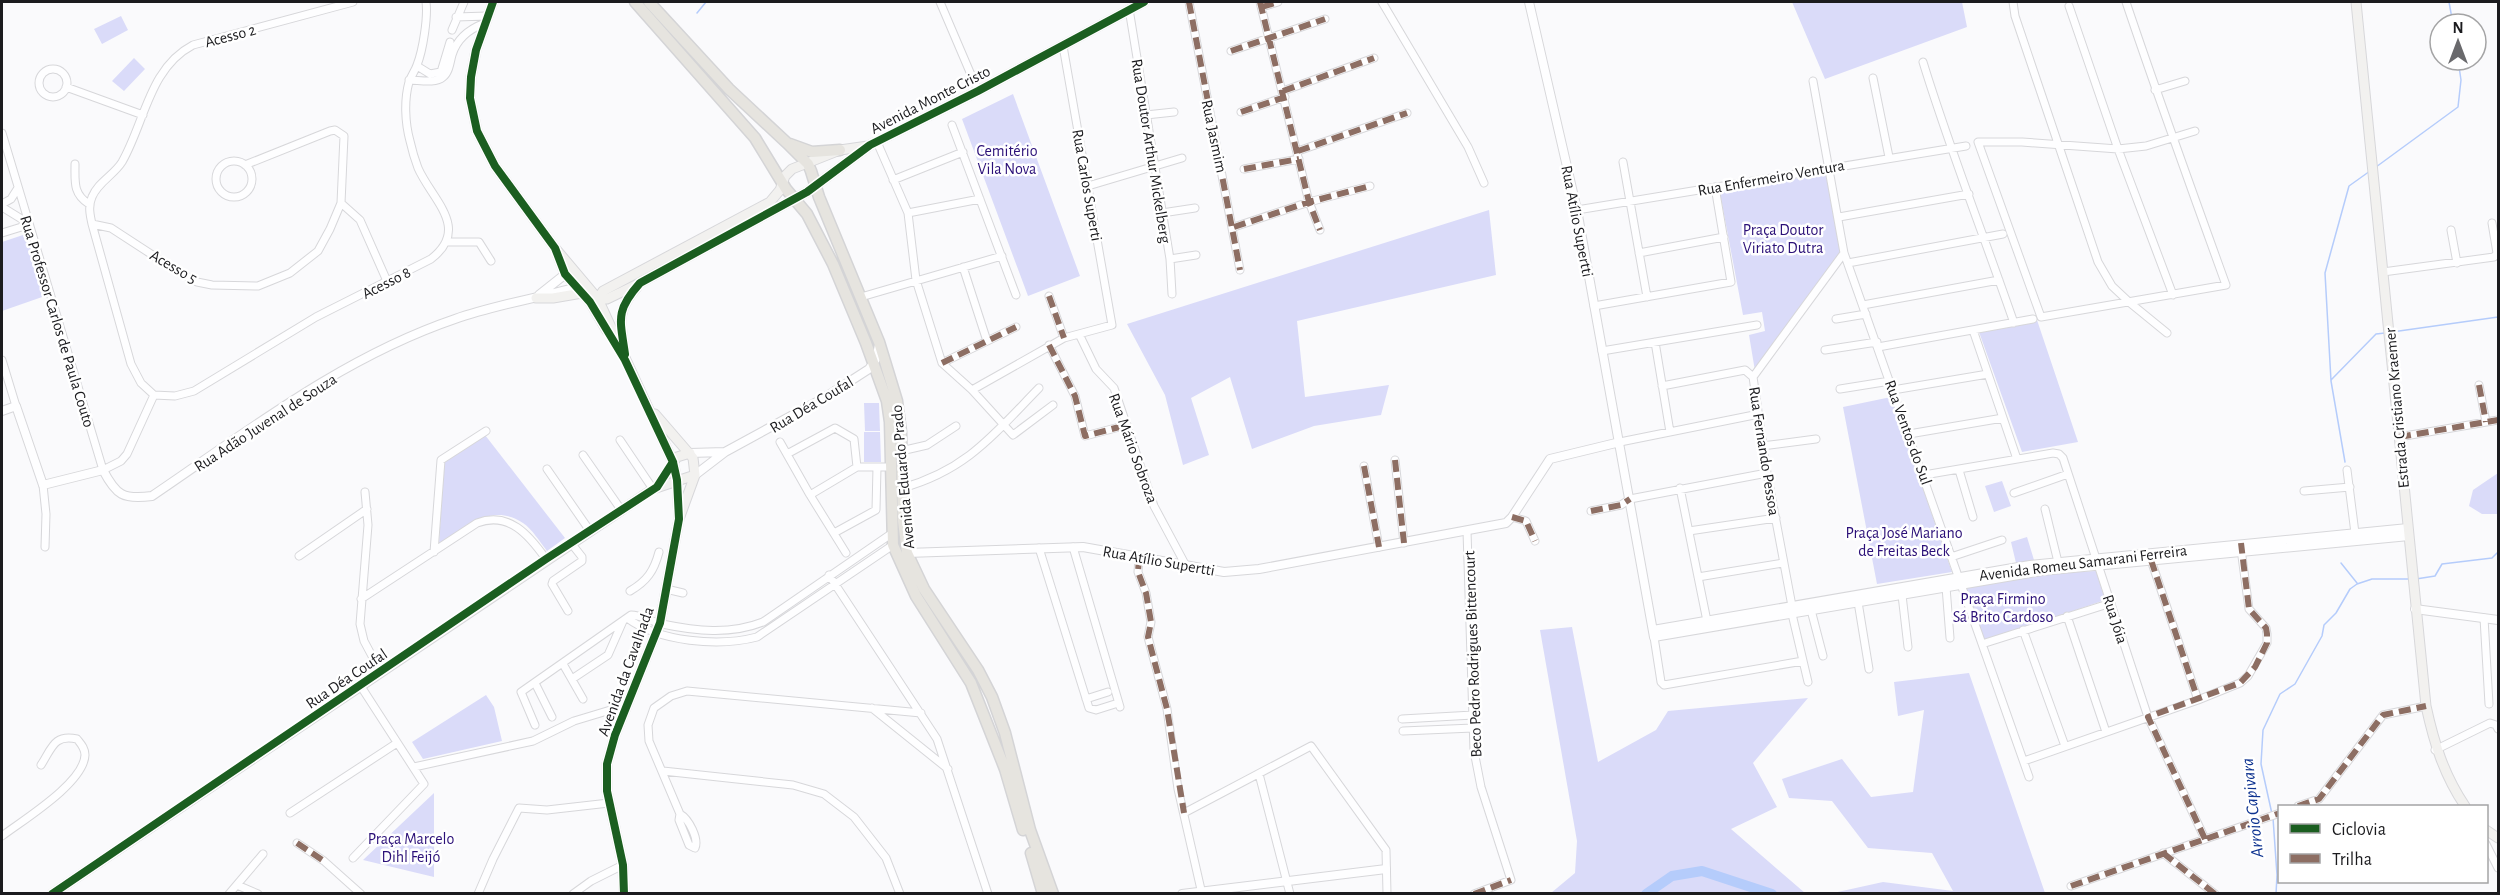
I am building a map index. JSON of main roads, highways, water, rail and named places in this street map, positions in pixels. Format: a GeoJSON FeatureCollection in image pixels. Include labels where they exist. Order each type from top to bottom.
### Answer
{"type":"FeatureCollection","features":[{"type":"Feature","properties":{"kind":"main road","name":"Avenida da Cavalhada"},"geometry":{"type":"LineString","coordinates":[[493,2],[471,77],[470,98],[477,131],[495,166],[555,248],[626,360]]}},
{"type":"Feature","properties":{"kind":"main road","name":"Avenida Eduardo Prado"},"geometry":{"type":"LineString","coordinates":[[635,2],[755,138],[782,182],[807,214],[829,254],[874,363],[887,401],[890,422],[883,467],[892,539],[916,596],[972,685],[993,737],[1043,891]]}},
{"type":"Feature","properties":{"kind":"main road","name":"Avenida Eduardo Prado"},"geometry":{"type":"LineString","coordinates":[[649,2],[729,89],[808,164],[879,342],[897,402],[907,553],[924,589],[983,680],[1005,733],[1030,830],[1053,894]]}},
{"type":"Feature","properties":{"kind":"main road","name":"Avenida Monte Cristo"},"geometry":{"type":"LineString","coordinates":[[598,299],[607,299],[640,283],[795,198],[873,144],[1144,2]]}},
{"type":"Feature","properties":{"kind":"main road","name":"Estrada Cristiano Kraemer"},"geometry":{"type":"LineString","coordinates":[[2356,2],[2426,706],[2435,750],[2449,781],[2464,805]]}},
{"type":"Feature","properties":{"kind":"main road"},"geometry":{"type":"LineString","coordinates":[[787,143],[812,152],[840,150]]}},
{"type":"Feature","properties":{"kind":"main road","name":"Avenida Monte Cristo"},"geometry":{"type":"LineString","coordinates":[[598,299],[603,291],[770,202],[792,169],[840,150],[873,144]]}},
{"type":"Feature","properties":{"kind":"main road"},"geometry":{"type":"LineString","coordinates":[[626,360],[620,321],[622,308],[626,298],[640,283]]}},
{"type":"Feature","properties":{"kind":"main road","name":"Avenida da Cavalhada"},"geometry":{"type":"LineString","coordinates":[[580,288],[598,299],[650,408],[673,462],[679,519]]}},
{"type":"Feature","properties":{"kind":"main road"},"geometry":{"type":"LineString","coordinates":[[536,298],[553,298],[580,288],[598,299],[599,310],[609,333]]}},
{"type":"Feature","properties":{"kind":"main road","name":"Avenida da Cavalhada"},"geometry":{"type":"LineString","coordinates":[[624,894],[623,865],[609,803],[608,764],[615,735],[661,619],[679,519],[695,475],[695,465],[690,453],[650,408]]}},
{"type":"Feature","properties":{"kind":"main road","name":"Rua Déa Coufal"},"geometry":{"type":"LineString","coordinates":[[657,487],[673,462],[682,454],[690,453]]}},
{"type":"Feature","properties":{"kind":"main road","name":"Rua Déa Coufal"},"geometry":{"type":"LineString","coordinates":[[52,894],[546,559],[657,487],[695,475]]}},
{"type":"Feature","properties":{"kind":"main road"},"geometry":{"type":"LineString","coordinates":[[657,487],[674,492],[678,499]]}},
{"type":"Feature","properties":{"kind":"main road"},"geometry":{"type":"LineString","coordinates":[[972,685],[983,680]]}},
{"type":"Feature","properties":{"kind":"main road"},"geometry":{"type":"LineString","coordinates":[[993,737],[1005,733]]}},
{"type":"Feature","properties":{"kind":"waterway"},"geometry":{"type":"LineString","coordinates":[[697,13],[706,2]]}},
{"type":"Feature","properties":{"kind":"waterway"},"geometry":{"type":"LineString","coordinates":[[2449,2],[2451,12]]}},
{"type":"Feature","properties":{"kind":"waterway"},"geometry":{"type":"LineString","coordinates":[[2376,167],[2458,107],[2460,72]]}},
{"type":"Feature","properties":{"kind":"waterway"},"geometry":{"type":"LineString","coordinates":[[2345,462],[2331,381],[2325,273],[2349,186],[2370,171]]}},
{"type":"Feature","properties":{"kind":"waterway"},"geometry":{"type":"LineString","coordinates":[[2392,332],[2498,317]]}},
{"type":"Feature","properties":{"kind":"waterway"},"geometry":{"type":"LineString","coordinates":[[2331,380],[2376,334],[2385,333]]}},
{"type":"Feature","properties":{"kind":"waterway","name":"Arroio Capivara"},"geometry":{"type":"LineString","coordinates":[[2416,579],[2435,576],[2442,564],[2492,558],[2498,552]]}},
{"type":"Feature","properties":{"kind":"waterway"},"geometry":{"type":"LineString","coordinates":[[2341,563],[2357,583]]}},
{"type":"Feature","properties":{"kind":"waterway","name":"Arroio Capivara"},"geometry":{"type":"LineString","coordinates":[[2272,814],[2261,764],[2263,730],[2280,694],[2295,684],[2322,636],[2324,625],[2336,613],[2350,589],[2372,579],[2408,579]]}},
{"type":"Feature","properties":{"kind":"waterway","name":"Arroio Capivara"},"geometry":{"type":"LineString","coordinates":[[2273,818],[2276,894]]}},
{"type":"Feature","properties":{"kind":"waterway","name":"Arroio Capivara"},"geometry":{"type":"LineString","coordinates":[[1646,894],[1672,876],[1702,871],[1772,894]]}},
{"type":"Feature","properties":{"kind":"park label","name":"Cemitério Vila Nova"},"geometry":{"type":"Point","coordinates":[1007,159]}},
{"type":"Feature","properties":{"kind":"park label","name":"Praça Doutor Viriato Dutra"},"geometry":{"type":"Point","coordinates":[1783,238]}},
{"type":"Feature","properties":{"kind":"park label","name":"Praça José Mariano de Freitas Beck"},"geometry":{"type":"Point","coordinates":[1904,541]}},
{"type":"Feature","properties":{"kind":"park label","name":"Praça Firmino Sá Brito Cardoso"},"geometry":{"type":"Point","coordinates":[2003,607]}},
{"type":"Feature","properties":{"kind":"park label","name":"Praça Marcelo Dihl Feijó"},"geometry":{"type":"Point","coordinates":[411,847]}}]}
